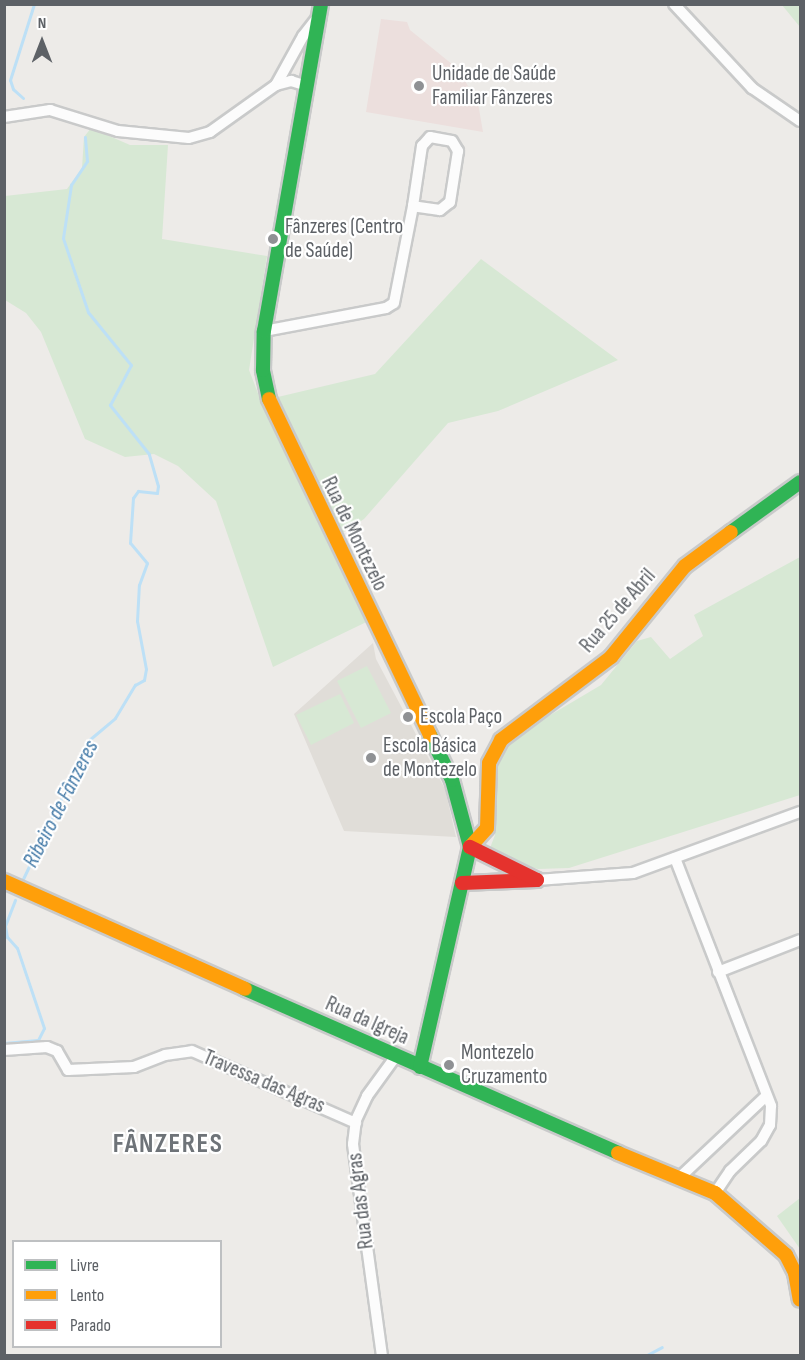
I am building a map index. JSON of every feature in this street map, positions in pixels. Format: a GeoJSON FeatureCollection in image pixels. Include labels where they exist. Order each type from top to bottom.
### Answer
{"type":"FeatureCollection","features":[{"type":"Feature","properties":{"kind":"street"},"geometry":{"type":"LineString","coordinates":[[674,4],[752,88],[801,121]]}},
{"type":"Feature","properties":{"kind":"street"},"geometry":{"type":"LineString","coordinates":[[276,85],[320,10]]}},
{"type":"Feature","properties":{"kind":"street","name":"Rua de Montezelo"},"geometry":{"type":"LineString","coordinates":[[320,10],[264,331],[263,370],[270,404],[452,780],[470,847],[420,1067]]}},
{"type":"Feature","properties":{"kind":"street"},"geometry":{"type":"LineString","coordinates":[[4,117],[50,110],[118,132],[162,138],[201,137],[276,85],[291,81],[307,86]]}},
{"type":"Feature","properties":{"kind":"street"},"geometry":{"type":"LineString","coordinates":[[264,331],[386,308],[394,303],[424,140],[452,141],[458,151],[450,202],[440,210],[413,206]]}},
{"type":"Feature","properties":{"kind":"street","name":"Rua 25 de Abril"},"geometry":{"type":"LineString","coordinates":[[470,847],[487,828],[489,763],[501,740],[611,657],[685,566],[801,482]]}},
{"type":"Feature","properties":{"kind":"street"},"geometry":{"type":"LineString","coordinates":[[462,883],[633,873],[798,813],[801,825]]}},
{"type":"Feature","properties":{"kind":"street"},"geometry":{"type":"LineString","coordinates":[[470,847],[537,879]]}},
{"type":"Feature","properties":{"kind":"street"},"geometry":{"type":"LineString","coordinates":[[675,858],[771,1106],[770,1125],[715,1193],[786,1255],[795,1273],[801,1300]]}},
{"type":"Feature","properties":{"kind":"street","name":"Rua da Igreja"},"geometry":{"type":"LineString","coordinates":[[4,880],[420,1067],[715,1193]]}},
{"type":"Feature","properties":{"kind":"street"},"geometry":{"type":"LineString","coordinates":[[718,972],[801,940]]}},
{"type":"Feature","properties":{"kind":"street","name":"Travessa das Agras"},"geometry":{"type":"LineString","coordinates":[[4,1050],[47,1047],[57,1051],[68,1070],[134,1067],[165,1055],[192,1052],[356,1123]]}},
{"type":"Feature","properties":{"kind":"street","name":"Rua das Agras"},"geometry":{"type":"LineString","coordinates":[[382,1356],[355,1176],[356,1123],[367,1096],[396,1056]]}},
{"type":"Feature","properties":{"kind":"street"},"geometry":{"type":"LineString","coordinates":[[678,1179],[766,1096]]}},
{"type":"Feature","properties":{"kind":"shaded area","name":"Unidade de Saúde Familiar Fânzeres"},"geometry":{"type":"Polygon","coordinates":[[[381,19],[407,22],[410,30],[458,69],[478,103],[483,132],[366,112],[381,19]]]}},
{"type":"Feature","properties":{"kind":"shaded area","name":"Escola Básica de Montezelo"},"geometry":{"type":"Polygon","coordinates":[[[373,643],[376,659],[445,789],[456,837],[344,831],[294,714],[373,643]]]}},
{"type":"Feature","properties":{"kind":"green space"},"geometry":{"type":"Polygon","coordinates":[[[782,5],[800,5],[800,27],[782,5]]]}},
{"type":"Feature","properties":{"kind":"green space"},"geometry":{"type":"Polygon","coordinates":[[[91,128],[130,145],[168,145],[162,239],[267,256],[249,370],[261,401],[375,374],[481,259],[618,360],[498,411],[448,423],[364,519],[337,536],[381,615],[273,667],[216,501],[178,466],[154,454],[125,457],[85,439],[41,332],[26,313],[5,300],[5,196],[67,189],[82,168],[84,137],[91,128]]]}},
{"type":"Feature","properties":{"kind":"green space"},"geometry":{"type":"Polygon","coordinates":[[[800,557],[800,795],[569,868],[538,869],[512,862],[490,848],[495,835],[495,789],[500,750],[515,736],[601,685],[637,641],[651,637],[670,659],[703,636],[694,615],[800,557]]]}},
{"type":"Feature","properties":{"kind":"green space"},"geometry":{"type":"Polygon","coordinates":[[[367,666],[391,713],[361,728],[337,681],[367,666]]]}},
{"type":"Feature","properties":{"kind":"green space"},"geometry":{"type":"Polygon","coordinates":[[[340,694],[354,723],[311,745],[296,715],[340,694]]]}},
{"type":"Feature","properties":{"kind":"green space"},"geometry":{"type":"Polygon","coordinates":[[[800,1198],[800,1249],[777,1216],[800,1198]]]}},
{"type":"Feature","properties":{"kind":"waterway","name":"Ribeiro de Fânzeres"},"geometry":{"type":"LineString","coordinates":[[23,98],[13,89],[10,80],[34,4]]}},
{"type":"Feature","properties":{"kind":"waterway","name":"Ribeiro de Fânzeres"},"geometry":{"type":"LineString","coordinates":[[22,881],[89,740],[115,718],[135,685],[144,680],[146,669],[137,621],[139,585],[147,563],[130,543],[133,498],[138,491],[157,493],[158,486],[149,454],[110,405],[131,365],[88,312],[63,238],[71,185],[87,161],[85,137]]}},
{"type":"Feature","properties":{"kind":"waterway","name":"Ribeiro de Fânzeres"},"geometry":{"type":"LineString","coordinates":[[4,1043],[38,1040],[44,1028],[17,948],[7,937],[5,926],[15,900]]}},
{"type":"Feature","properties":{"kind":"waterway"},"geometry":{"type":"LineString","coordinates":[[645,1356],[662,1347]]}},
{"type":"Feature","properties":{"kind":"traffic: fast"},"geometry":{"type":"LineString","coordinates":[[269,399],[263,370],[264,331],[321,4]]}},
{"type":"Feature","properties":{"kind":"traffic: fast"},"geometry":{"type":"LineString","coordinates":[[731,532],[800,482]]}},
{"type":"Feature","properties":{"kind":"traffic: fast"},"geometry":{"type":"LineString","coordinates":[[420,1067],[470,847],[452,780],[430,735]]}},
{"type":"Feature","properties":{"kind":"traffic: fast"},"geometry":{"type":"LineString","coordinates":[[245,989],[618,1153]]}},
{"type":"Feature","properties":{"kind":"traffic: slow"},"geometry":{"type":"LineString","coordinates":[[269,399],[430,735]]}},
{"type":"Feature","properties":{"kind":"traffic: slow"},"geometry":{"type":"LineString","coordinates":[[470,847],[487,828],[489,763],[501,740],[611,657],[685,566],[731,532]]}},
{"type":"Feature","properties":{"kind":"traffic: slow"},"geometry":{"type":"LineString","coordinates":[[4,881],[245,989]]}},
{"type":"Feature","properties":{"kind":"traffic: slow"},"geometry":{"type":"LineString","coordinates":[[618,1153],[715,1193],[786,1255],[795,1273],[800,1300]]}},
{"type":"Feature","properties":{"kind":"traffic: jam"},"geometry":{"type":"LineString","coordinates":[[462,883],[537,880],[470,847]]}},
{"type":"Feature","properties":{"kind":"place","name":"Unidade de Saúde Familiar Fânzeres"},"geometry":{"type":"Point","coordinates":[419,86]}},
{"type":"Feature","properties":{"kind":"place","name":"Fânzeres (Centro de Saúde)"},"geometry":{"type":"Point","coordinates":[273,239]}},
{"type":"Feature","properties":{"kind":"place","name":"Escola Paço"},"geometry":{"type":"Point","coordinates":[408,717]}},
{"type":"Feature","properties":{"kind":"place","name":"Escola Básica de Montezelo"},"geometry":{"type":"Point","coordinates":[371,758]}},
{"type":"Feature","properties":{"kind":"place","name":"Montezelo Cruzamento"},"geometry":{"type":"Point","coordinates":[449,1065]}},
{"type":"Feature","properties":{"kind":"district","name":"FÂNZERES"},"geometry":{"type":"Point","coordinates":[168,1145]}}]}
